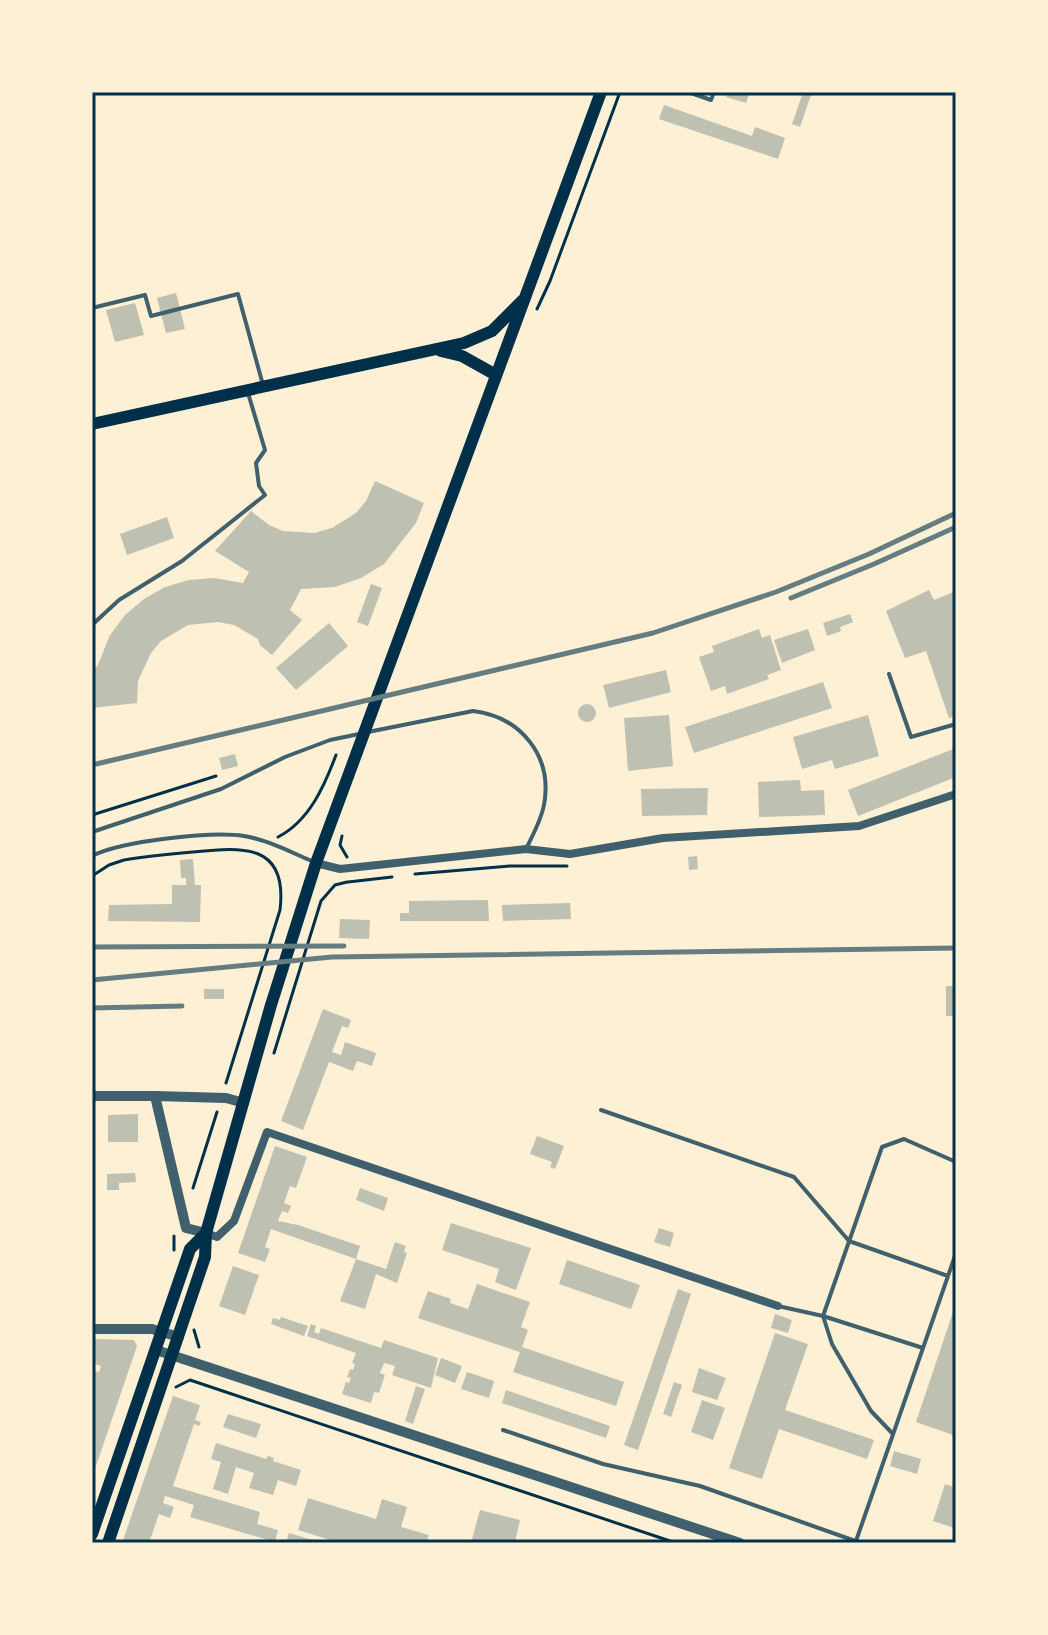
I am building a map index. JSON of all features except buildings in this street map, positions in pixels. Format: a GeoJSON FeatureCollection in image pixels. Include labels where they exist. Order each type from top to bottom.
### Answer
{"type":"FeatureCollection","features":[{"type":"Feature","properties":{"kind":"main road"},"geometry":{"type":"LineString","coordinates":[[108,1543],[205,1257],[206,1233],[271,1005],[316,863],[601,92]]}},
{"type":"Feature","properties":{"kind":"main road"},"geometry":{"type":"LineString","coordinates":[[92,424],[436,351],[492,331],[525,298]]}},
{"type":"Feature","properties":{"kind":"main road"},"geometry":{"type":"LineString","coordinates":[[436,351],[462,356],[496,375]]}},
{"type":"Feature","properties":{"kind":"main road"},"geometry":{"type":"LineString","coordinates":[[92,1534],[190,1249],[206,1233]]}},
{"type":"Feature","properties":{"kind":"street"},"geometry":{"type":"LineString","coordinates":[[316,863],[340,869],[526,849],[570,854],[663,838],[859,826],[956,794]]}},
{"type":"Feature","properties":{"kind":"street"},"geometry":{"type":"LineString","coordinates":[[92,1096],[226,1098],[244,1103]]}},
{"type":"Feature","properties":{"kind":"street"},"geometry":{"type":"LineString","coordinates":[[155,1096],[186,1228],[217,1237],[234,1221],[267,1132],[778,1306]]}},
{"type":"Feature","properties":{"kind":"street"},"geometry":{"type":"LineString","coordinates":[[92,1329],[152,1329],[179,1337]]}},
{"type":"Feature","properties":{"kind":"street"},"geometry":{"type":"LineString","coordinates":[[156,1350],[740,1543]]}},
{"type":"Feature","properties":{"kind":"lane"},"geometry":{"type":"LineString","coordinates":[[688,92],[711,100],[714,92]]}},
{"type":"Feature","properties":{"kind":"lane"},"geometry":{"type":"LineString","coordinates":[[92,308],[145,295],[151,316],[238,294],[264,388]]}},
{"type":"Feature","properties":{"kind":"lane"},"geometry":{"type":"LineString","coordinates":[[92,625],[119,600],[182,561],[265,495],[259,486],[256,463],[265,450],[248,391]]}},
{"type":"Feature","properties":{"kind":"lane"},"geometry":{"type":"LineString","coordinates":[[889,674],[911,737],[956,724]]}},
{"type":"Feature","properties":{"kind":"lane"},"geometry":{"type":"LineString","coordinates":[[92,832],[221,789],[285,757],[330,740],[473,711],[487,713],[514,725],[525,734],[542,762],[546,776],[544,807],[526,849]]}},
{"type":"Feature","properties":{"kind":"lane"},"geometry":{"type":"LineString","coordinates":[[92,856],[138,843],[230,835],[258,839],[316,863]]}},
{"type":"Feature","properties":{"kind":"lane"},"geometry":{"type":"LineString","coordinates":[[601,1110],[794,1177],[849,1241],[948,1276]]}},
{"type":"Feature","properties":{"kind":"lane"},"geometry":{"type":"LineString","coordinates":[[892,1433],[871,1411],[832,1344],[823,1316],[882,1147],[904,1139],[956,1162]]}},
{"type":"Feature","properties":{"kind":"lane"},"geometry":{"type":"LineString","coordinates":[[503,1430],[603,1464],[700,1486],[857,1542],[956,1253]]}},
{"type":"Feature","properties":{"kind":"lane"},"geometry":{"type":"LineString","coordinates":[[778,1306],[823,1316],[923,1348]]}},
{"type":"Feature","properties":{"kind":"path"},"geometry":{"type":"LineString","coordinates":[[537,309],[620,92]]}},
{"type":"Feature","properties":{"kind":"path"},"geometry":{"type":"LineString","coordinates":[[275,839],[292,829],[322,791],[336,755]]}},
{"type":"Feature","properties":{"kind":"path"},"geometry":{"type":"LineString","coordinates":[[92,815],[216,776]]}},
{"type":"Feature","properties":{"kind":"path"},"geometry":{"type":"LineString","coordinates":[[346,824],[340,845],[347,857]]}},
{"type":"Feature","properties":{"kind":"path"},"geometry":{"type":"LineString","coordinates":[[92,876],[124,860],[238,848],[269,859],[279,875],[282,892],[280,910],[226,1083]]}},
{"type":"Feature","properties":{"kind":"path"},"geometry":{"type":"LineString","coordinates":[[288,1004],[318,910],[329,890],[348,882],[347,879]]}},
{"type":"Feature","properties":{"kind":"path"},"geometry":{"type":"LineString","coordinates":[[282,892],[289,894]]}},
{"type":"Feature","properties":{"kind":"path"},"geometry":{"type":"LineString","coordinates":[[193,1188],[219,1108]]}},
{"type":"Feature","properties":{"kind":"path"},"geometry":{"type":"LineString","coordinates":[[190,1380],[676,1543]]}},
{"type":"Feature","properties":{"kind":"railway"},"geometry":{"type":"LineString","coordinates":[[92,765],[653,633],[776,592],[869,554],[956,513]]}},
{"type":"Feature","properties":{"kind":"railway"},"geometry":{"type":"LineString","coordinates":[[791,598],[956,527]]}},
{"type":"Feature","properties":{"kind":"railway"},"geometry":{"type":"LineString","coordinates":[[92,947],[344,946]]}},
{"type":"Feature","properties":{"kind":"railway"},"geometry":{"type":"LineString","coordinates":[[92,980],[332,957],[956,948]]}},
{"type":"Feature","properties":{"kind":"railway"},"geometry":{"type":"LineString","coordinates":[[92,1008],[182,1006]]}}]}
